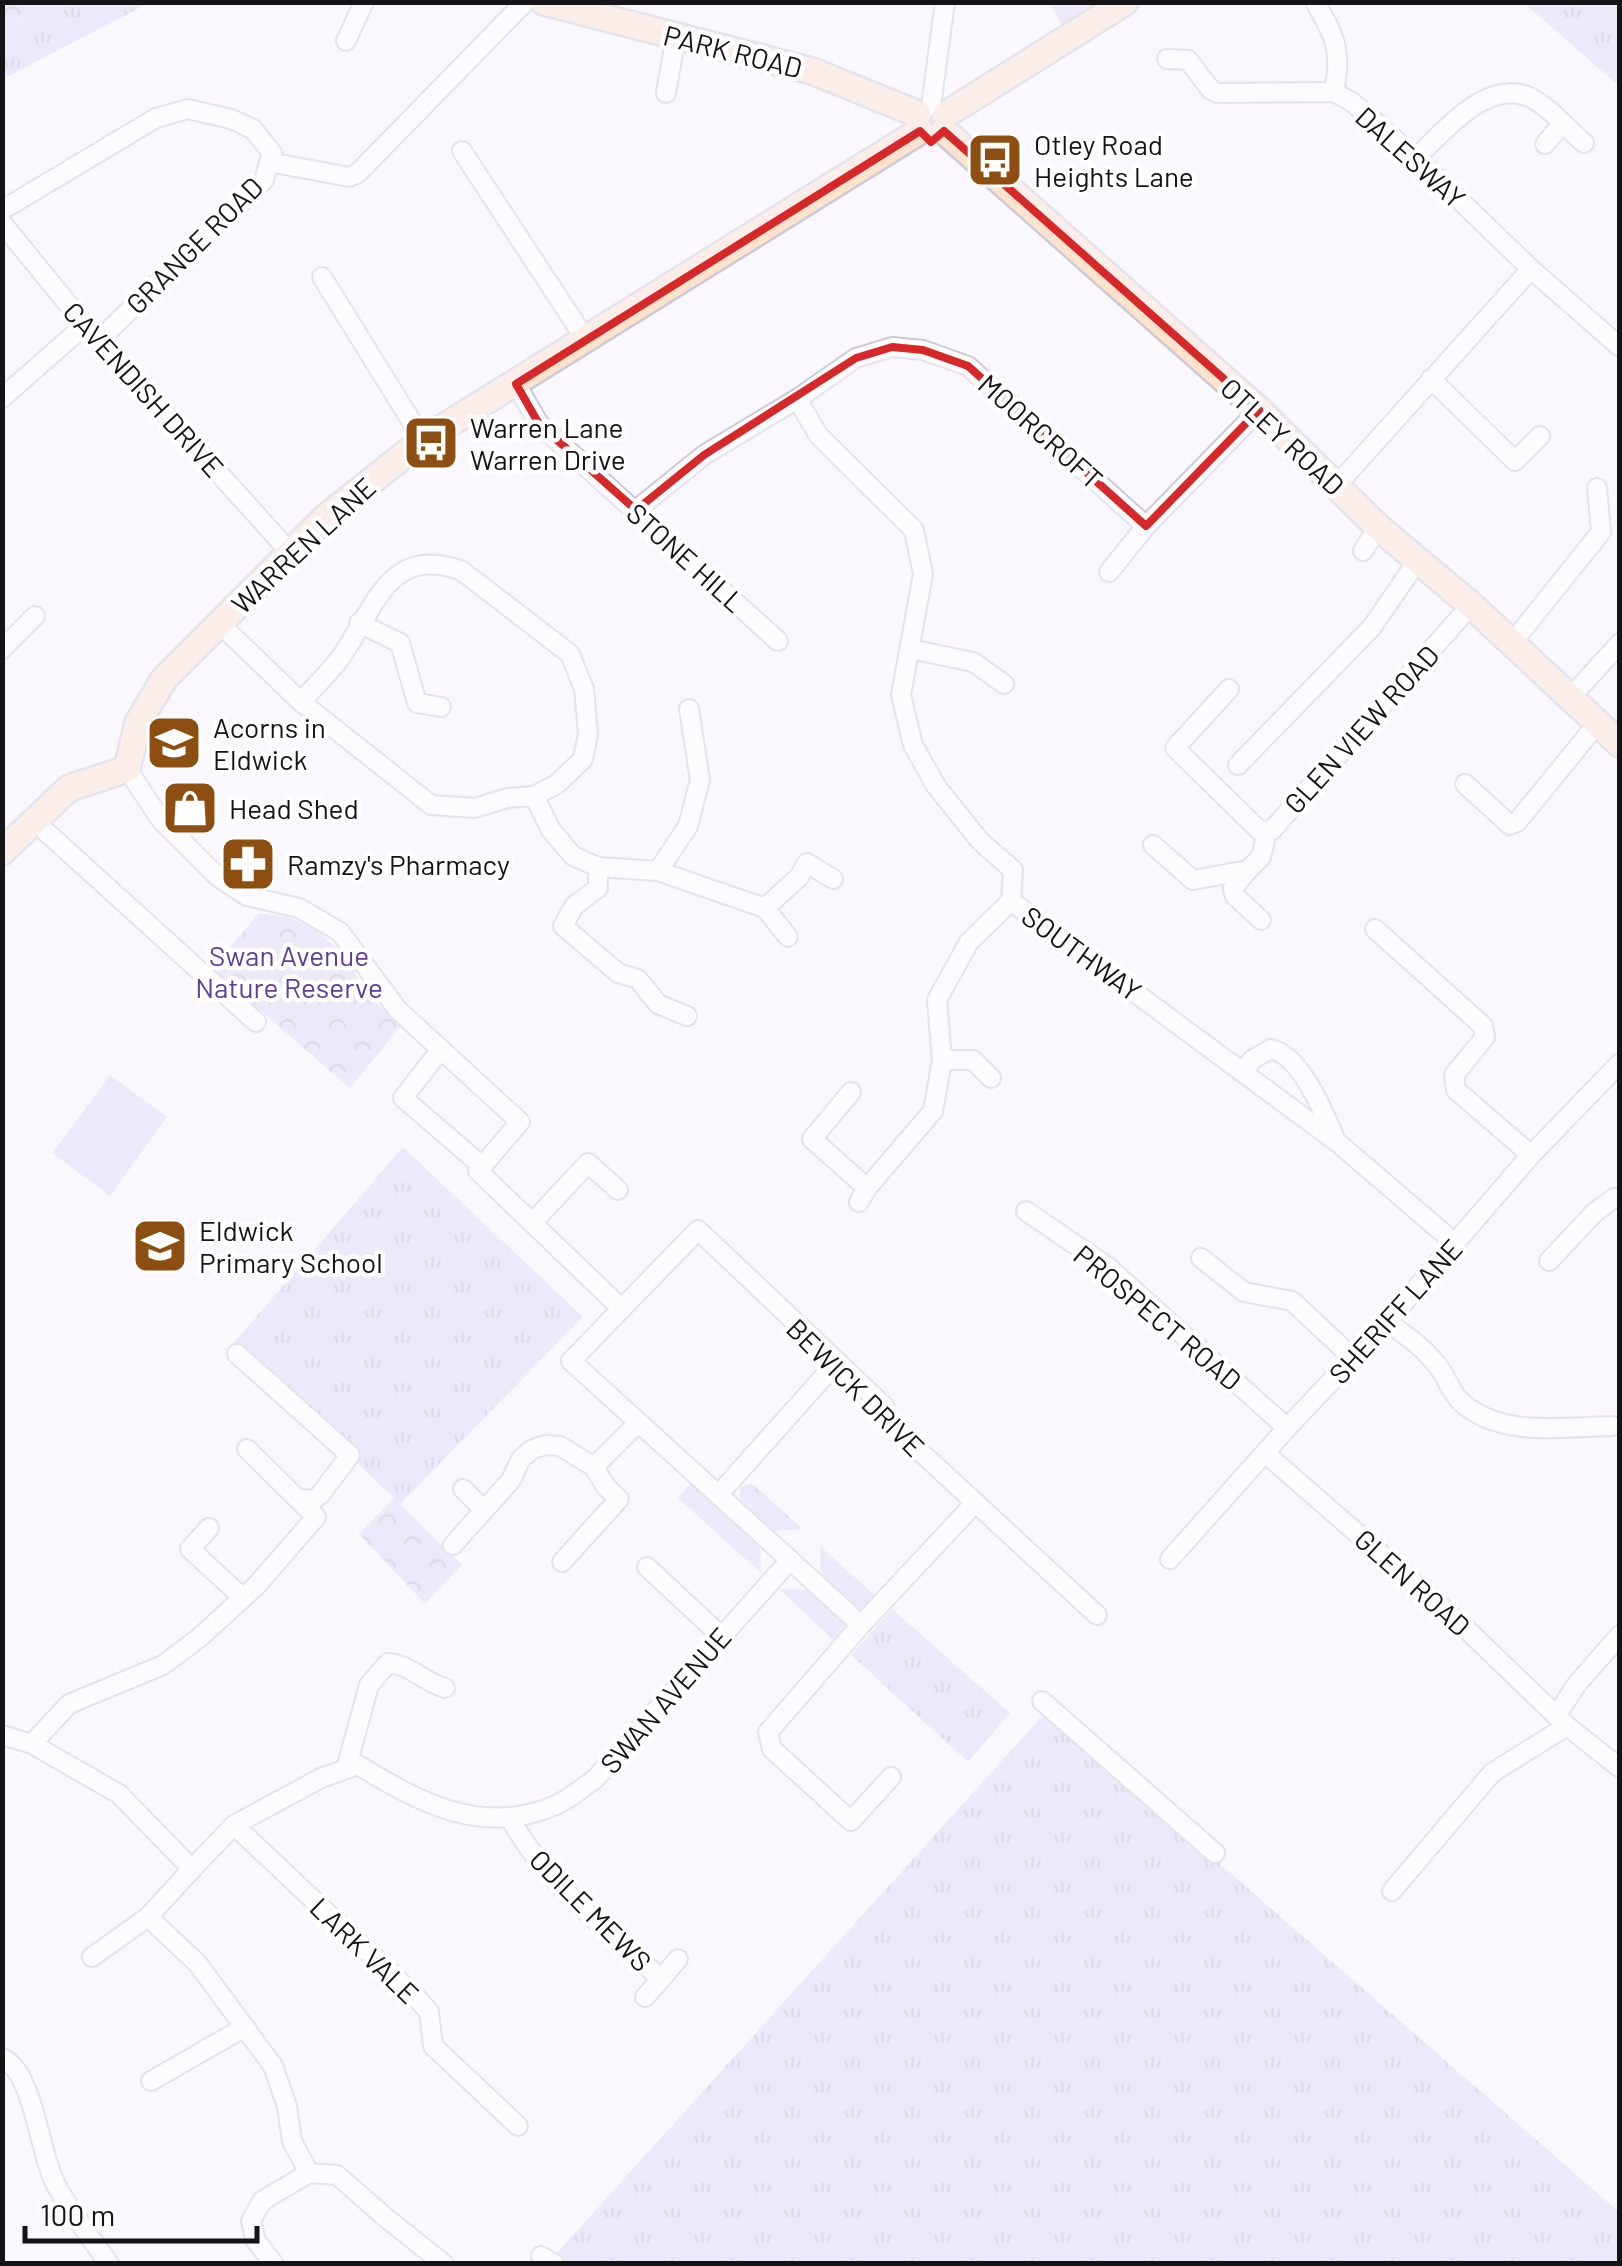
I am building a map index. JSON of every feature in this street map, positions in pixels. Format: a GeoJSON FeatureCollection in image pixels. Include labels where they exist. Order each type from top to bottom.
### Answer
{"type":"FeatureCollection","features":[{"type":"Feature","properties":{"kind":"street"},"geometry":{"type":"LineString","coordinates":[[346,42],[364,2]]}},
{"type":"Feature","properties":{"kind":"street"},"geometry":{"type":"LineString","coordinates":[[269,162],[349,177],[358,173],[525,2]]}},
{"type":"Feature","properties":{"kind":"street","name":"PARK ROAD"},"geometry":{"type":"LineString","coordinates":[[544,2],[597,9],[676,36],[812,71],[931,119]]}},
{"type":"Feature","properties":{"kind":"street"},"geometry":{"type":"LineString","coordinates":[[931,119],[945,2]]}},
{"type":"Feature","properties":{"kind":"street","name":"WARREN LANE"},"geometry":{"type":"LineString","coordinates":[[128,768],[138,722],[164,680],[326,516],[423,440],[931,119],[1125,2]]}},
{"type":"Feature","properties":{"kind":"street"},"geometry":{"type":"LineString","coordinates":[[1315,2],[1336,38],[1339,57],[1334,92]]}},
{"type":"Feature","properties":{"kind":"street"},"geometry":{"type":"LineString","coordinates":[[666,93],[676,36]]}},
{"type":"Feature","properties":{"kind":"street"},"geometry":{"type":"LineString","coordinates":[[1167,59],[1188,60],[1204,45]]}},
{"type":"Feature","properties":{"kind":"street","name":"DALESWAY"},"geometry":{"type":"LineString","coordinates":[[1188,60],[1211,90],[1218,93],[1334,92],[1352,102],[1620,348]]}},
{"type":"Feature","properties":{"kind":"street"},"geometry":{"type":"LineString","coordinates":[[1416,158],[1466,109],[1480,101],[1525,95],[1584,143]]}},
{"type":"Feature","properties":{"kind":"street","name":"GRANGE ROAD"},"geometry":{"type":"LineString","coordinates":[[2,210],[156,118],[188,108],[253,129],[272,153],[264,180],[99,340]]}},
{"type":"Feature","properties":{"kind":"street","name":"OTLEY ROAD"},"geometry":{"type":"LineString","coordinates":[[931,119],[1258,410],[1378,527],[1471,605],[1620,744]]}},
{"type":"Feature","properties":{"kind":"street"},"geometry":{"type":"LineString","coordinates":[[1545,144],[1562,124]]}},
{"type":"Feature","properties":{"kind":"street"},"geometry":{"type":"LineString","coordinates":[[462,151],[586,340]]}},
{"type":"Feature","properties":{"kind":"street","name":"CAVENDISH DRIVE"},"geometry":{"type":"LineString","coordinates":[[2,223],[85,325],[289,551]]}},
{"type":"Feature","properties":{"kind":"street"},"geometry":{"type":"LineString","coordinates":[[1336,486],[1531,269]]}},
{"type":"Feature","properties":{"kind":"street"},"geometry":{"type":"LineString","coordinates":[[322,277],[423,440]]}},
{"type":"Feature","properties":{"kind":"street"},"geometry":{"type":"LineString","coordinates":[[2,398],[85,325]]}},
{"type":"Feature","properties":{"kind":"street","name":"MOORCROFT"},"geometry":{"type":"LineString","coordinates":[[636,510],[704,455],[856,358],[892,347],[923,350],[968,366],[1146,526]]}},
{"type":"Feature","properties":{"kind":"street"},"geometry":{"type":"LineString","coordinates":[[1432,379],[1515,461],[1540,436]]}},
{"type":"Feature","properties":{"kind":"street","name":"STONE HILL"},"geometry":{"type":"LineString","coordinates":[[516,384],[539,424],[778,640]]}},
{"type":"Feature","properties":{"kind":"street","name":"SOUTHWAY"},"geometry":{"type":"LineString","coordinates":[[797,399],[819,436],[914,530],[924,574],[901,695],[913,745],[936,786],[980,841],[1014,870],[1011,900],[1336,1142],[1456,1244]]}},
{"type":"Feature","properties":{"kind":"street"},"geometry":{"type":"LineString","coordinates":[[1110,572],[1146,526],[1258,410]]}},
{"type":"Feature","properties":{"kind":"street"},"geometry":{"type":"LineString","coordinates":[[1512,644],[1602,532],[1597,488]]}},
{"type":"Feature","properties":{"kind":"street"},"geometry":{"type":"LineString","coordinates":[[1363,551],[1378,527]]}},
{"type":"Feature","properties":{"kind":"street"},"geometry":{"type":"LineString","coordinates":[[1238,765],[1372,626],[1418,560]]}},
{"type":"Feature","properties":{"kind":"street"},"geometry":{"type":"LineString","coordinates":[[219,623],[301,702],[431,806],[475,808],[507,798],[534,796],[557,784],[583,758],[588,734],[584,689],[570,654],[462,571],[446,564],[426,563],[408,569],[380,591],[340,660],[301,702]]}},
{"type":"Feature","properties":{"kind":"street","name":"GLEN VIEW ROAD"},"geometry":{"type":"LineString","coordinates":[[1229,690],[1175,748],[1260,831],[1267,832],[1471,605]]}},
{"type":"Feature","properties":{"kind":"street"},"geometry":{"type":"LineString","coordinates":[[2,649],[35,616]]}},
{"type":"Feature","properties":{"kind":"street"},"geometry":{"type":"LineString","coordinates":[[359,623],[400,643],[416,703],[441,708]]}},
{"type":"Feature","properties":{"kind":"street"},"geometry":{"type":"LineString","coordinates":[[1570,698],[1620,643]]}},
{"type":"Feature","properties":{"kind":"street"},"geometry":{"type":"LineString","coordinates":[[910,649],[974,662],[1004,684]]}},
{"type":"Feature","properties":{"kind":"street"},"geometry":{"type":"LineString","coordinates":[[658,872],[688,826],[700,780],[689,709]]}},
{"type":"Feature","properties":{"kind":"street"},"geometry":{"type":"LineString","coordinates":[[1466,784],[1510,825],[1518,822],[1597,724]]}},
{"type":"Feature","properties":{"kind":"street"},"geometry":{"type":"LineString","coordinates":[[2,852],[69,788],[128,768],[161,820],[218,877],[246,896],[299,908],[334,927],[359,954],[377,986],[398,1010],[520,1122],[478,1171],[622,1309],[572,1361],[861,1625]]}},
{"type":"Feature","properties":{"kind":"street"},"geometry":{"type":"LineString","coordinates":[[534,796],[552,830],[574,856],[598,867],[658,872],[765,908],[788,937]]}},
{"type":"Feature","properties":{"kind":"street"},"geometry":{"type":"LineString","coordinates":[[33,820],[256,1022]]}},
{"type":"Feature","properties":{"kind":"street"},"geometry":{"type":"LineString","coordinates":[[1261,920],[1236,896],[1233,888],[1261,857],[1267,832]]}},
{"type":"Feature","properties":{"kind":"street"},"geometry":{"type":"LineString","coordinates":[[1153,845],[1193,880],[1248,870]]}},
{"type":"Feature","properties":{"kind":"street"},"geometry":{"type":"LineString","coordinates":[[765,908],[799,877],[807,863],[834,879]]}},
{"type":"Feature","properties":{"kind":"street"},"geometry":{"type":"LineString","coordinates":[[598,867],[598,888],[574,906],[563,926],[618,973],[638,980],[658,1004],[687,1016]]}},
{"type":"Feature","properties":{"kind":"street"},"geometry":{"type":"LineString","coordinates":[[851,1092],[812,1139],[863,1195],[933,1111],[942,1060],[936,1000],[969,942],[1011,900]]}},
{"type":"Feature","properties":{"kind":"street"},"geometry":{"type":"LineString","coordinates":[[1375,929],[1483,1026],[1485,1036],[1454,1075],[1456,1090],[1531,1155]]}},
{"type":"Feature","properties":{"kind":"street"},"geometry":{"type":"LineString","coordinates":[[440,1049],[403,1098],[482,1166]]}},
{"type":"Feature","properties":{"kind":"street","name":"SOUTHWAY"},"geometry":{"type":"LineString","coordinates":[[1242,1072],[1263,1052],[1272,1050],[1290,1057],[1321,1106],[1336,1142]]}},
{"type":"Feature","properties":{"kind":"street"},"geometry":{"type":"LineString","coordinates":[[942,1060],[974,1060],[991,1078]]}},
{"type":"Feature","properties":{"kind":"street","name":"SHERIFF LANE"},"geometry":{"type":"LineString","coordinates":[[1170,1559],[1388,1322],[1531,1155],[1620,1062]]}},
{"type":"Feature","properties":{"kind":"street"},"geometry":{"type":"LineString","coordinates":[[533,1222],[588,1163],[618,1190]]}},
{"type":"Feature","properties":{"kind":"street"},"geometry":{"type":"LineString","coordinates":[[1548,1260],[1594,1213],[1620,1198]]}},
{"type":"Feature","properties":{"kind":"street","name":"PROSPECT ROAD"},"geometry":{"type":"LineString","coordinates":[[1026,1210],[1108,1268],[1287,1428]]}},
{"type":"Feature","properties":{"kind":"street","name":"BEWICK DRIVE"},"geometry":{"type":"LineString","coordinates":[[622,1309],[698,1230],[884,1406],[887,1421],[1097,1615]]}},
{"type":"Feature","properties":{"kind":"street"},"geometry":{"type":"LineString","coordinates":[[1202,1258],[1244,1292],[1292,1301],[1353,1358]]}},
{"type":"Feature","properties":{"kind":"street"},"geometry":{"type":"LineString","coordinates":[[1388,1322],[1423,1349],[1459,1400],[1478,1413],[1524,1428],[1612,1426]]}},
{"type":"Feature","properties":{"kind":"street"},"geometry":{"type":"LineString","coordinates":[[237,1354],[350,1456],[320,1496],[313,1500],[300,1498]]}},
{"type":"Feature","properties":{"kind":"street"},"geometry":{"type":"LineString","coordinates":[[719,1494],[836,1363]]}},
{"type":"Feature","properties":{"kind":"street"},"geometry":{"type":"LineString","coordinates":[[594,1466],[638,1424]]}},
{"type":"Feature","properties":{"kind":"street"},"geometry":{"type":"LineString","coordinates":[[452,1545],[511,1480],[531,1450],[545,1445],[560,1446],[594,1466],[619,1500],[562,1562]]}},
{"type":"Feature","properties":{"kind":"street"},"geometry":{"type":"LineString","coordinates":[[32,1744],[69,1704],[164,1665],[199,1638],[243,1598],[316,1516],[247,1449]]}},
{"type":"Feature","properties":{"kind":"street","name":"GLEN ROAD"},"geometry":{"type":"LineString","coordinates":[[1265,1452],[1460,1623],[1561,1721],[1620,1768]]}},
{"type":"Feature","properties":{"kind":"street"},"geometry":{"type":"LineString","coordinates":[[463,1489],[484,1509]]}},
{"type":"Feature","properties":{"kind":"street"},"geometry":{"type":"LineString","coordinates":[[890,1777],[851,1820],[772,1748],[768,1732],[861,1625],[975,1504]]}},
{"type":"Feature","properties":{"kind":"street"},"geometry":{"type":"LineString","coordinates":[[209,1528],[190,1549],[243,1598]]}},
{"type":"Feature","properties":{"kind":"street","name":"SWAN AVENUE"},"geometry":{"type":"LineString","coordinates":[[346,1769],[358,1765],[399,1790],[453,1814],[510,1818],[557,1805],[596,1779],[790,1560]]}},
{"type":"Feature","properties":{"kind":"street"},"geometry":{"type":"LineString","coordinates":[[647,1567],[721,1636]]}},
{"type":"Feature","properties":{"kind":"street"},"geometry":{"type":"LineString","coordinates":[[1392,1890],[1492,1774],[1561,1721],[1577,1684],[1620,1635]]}},
{"type":"Feature","properties":{"kind":"street"},"geometry":{"type":"LineString","coordinates":[[92,1957],[148,1917],[234,1825],[321,1778],[346,1769],[369,1685],[388,1663],[401,1664],[426,1682],[446,1688]]}},
{"type":"Feature","properties":{"kind":"street"},"geometry":{"type":"LineString","coordinates":[[1042,1701],[1214,1853]]}},
{"type":"Feature","properties":{"kind":"street"},"geometry":{"type":"LineString","coordinates":[[2,1735],[32,1744],[119,1794],[192,1868]]}},
{"type":"Feature","properties":{"kind":"street","name":"ODILE MEWS"},"geometry":{"type":"LineString","coordinates":[[510,1818],[546,1872],[660,1979],[678,1959]]}},
{"type":"Feature","properties":{"kind":"street","name":"LARK VALE"},"geometry":{"type":"LineString","coordinates":[[234,1825],[416,1997],[429,2012],[434,2046],[518,2126]]}},
{"type":"Feature","properties":{"kind":"street"},"geometry":{"type":"LineString","coordinates":[[148,1917],[198,1964],[273,2066],[287,2106],[292,2141],[309,2173]]}},
{"type":"Feature","properties":{"kind":"street"},"geometry":{"type":"LineString","coordinates":[[645,1996],[660,1979]]}},
{"type":"Feature","properties":{"kind":"street"},"geometry":{"type":"LineString","coordinates":[[150,2081],[245,2027]]}},
{"type":"Feature","properties":{"kind":"street"},"geometry":{"type":"LineString","coordinates":[[2,2058],[9,2060],[26,2086],[54,2183],[108,2264]]}},
{"type":"Feature","properties":{"kind":"street"},"geometry":{"type":"LineString","coordinates":[[274,2264],[256,2241],[252,2221],[262,2201],[309,2173],[338,2175],[444,2264]]}},
{"type":"Feature","properties":{"kind":"highlighted area"},"geometry":{"type":"Polygon","coordinates":[[[920,131],[931,142],[944,131],[1259,410],[1146,526],[968,366],[923,350],[892,347],[856,358],[704,455],[636,510],[539,424],[516,384],[920,131]]]}},
{"type":"Feature","properties":{"kind":"green space"},"geometry":{"type":"Polygon","coordinates":[[[3,2],[49,2],[49,3],[3,34],[3,2]]]}},
{"type":"Feature","properties":{"kind":"green space"},"geometry":{"type":"Polygon","coordinates":[[[49,3],[149,3],[3,79],[3,34],[49,3]]]}},
{"type":"Feature","properties":{"kind":"green space"},"geometry":{"type":"Polygon","coordinates":[[[1049,3],[1106,3],[1064,28],[1049,3]]]}},
{"type":"Feature","properties":{"kind":"green space"},"geometry":{"type":"Polygon","coordinates":[[[1524,3],[1619,3],[1619,86],[1524,3]]]}},
{"type":"Feature","properties":{"kind":"green space","name":"Swan Avenue Nature Reserve"},"geometry":{"type":"Polygon","coordinates":[[[259,913],[288,917],[317,930],[347,958],[366,992],[401,1026],[350,1088],[212,969],[259,913]]]}},
{"type":"Feature","properties":{"kind":"green space"},"geometry":{"type":"Polygon","coordinates":[[[110,1075],[167,1117],[110,1196],[52,1153],[110,1075]]]}},
{"type":"Feature","properties":{"kind":"green space"},"geometry":{"type":"Polygon","coordinates":[[[403,1147],[583,1317],[400,1504],[232,1345],[403,1147]]]}},
{"type":"Feature","properties":{"kind":"green space"},"geometry":{"type":"Polygon","coordinates":[[[691,1483],[760,1544],[761,1573],[678,1498],[691,1483]]]}},
{"type":"Feature","properties":{"kind":"green space"},"geometry":{"type":"Polygon","coordinates":[[[751,1483],[803,1529],[772,1531],[740,1499],[740,1488],[751,1483]]]}},
{"type":"Feature","properties":{"kind":"green space"},"geometry":{"type":"Polygon","coordinates":[[[394,1498],[462,1565],[425,1604],[359,1534],[394,1498]]]}},
{"type":"Feature","properties":{"kind":"green space"},"geometry":{"type":"Polygon","coordinates":[[[820,1546],[879,1599],[866,1609],[856,1608],[821,1576],[820,1546]]]}},
{"type":"Feature","properties":{"kind":"green space"},"geometry":{"type":"Polygon","coordinates":[[[779,1589],[809,1590],[846,1624],[845,1636],[838,1644],[779,1589]]]}},
{"type":"Feature","properties":{"kind":"green space"},"geometry":{"type":"Polygon","coordinates":[[[892,1609],[1010,1713],[968,1762],[851,1655],[892,1609]]]}},
{"type":"Feature","properties":{"kind":"green space"},"geometry":{"type":"Polygon","coordinates":[[[1046,1712],[1620,2213],[1619,2264],[569,2264],[555,2255],[1046,1712]]]}},
{"type":"Feature","properties":{"kind":"place","name":"Otley Road Heights Lane"},"geometry":{"type":"Point","coordinates":[995,160]}},
{"type":"Feature","properties":{"kind":"place","name":"Warren Lane Warren Drive"},"geometry":{"type":"Point","coordinates":[431,443]}},
{"type":"Feature","properties":{"kind":"place","name":"Acorns in Eldwick"},"geometry":{"type":"Point","coordinates":[174,743]}},
{"type":"Feature","properties":{"kind":"place","name":"Head Shed"},"geometry":{"type":"Point","coordinates":[190,808]}},
{"type":"Feature","properties":{"kind":"place","name":"Ramzy's Pharmacy"},"geometry":{"type":"Point","coordinates":[248,864]}},
{"type":"Feature","properties":{"kind":"place","name":"Eldwick Primary School"},"geometry":{"type":"Point","coordinates":[160,1246]}}]}
